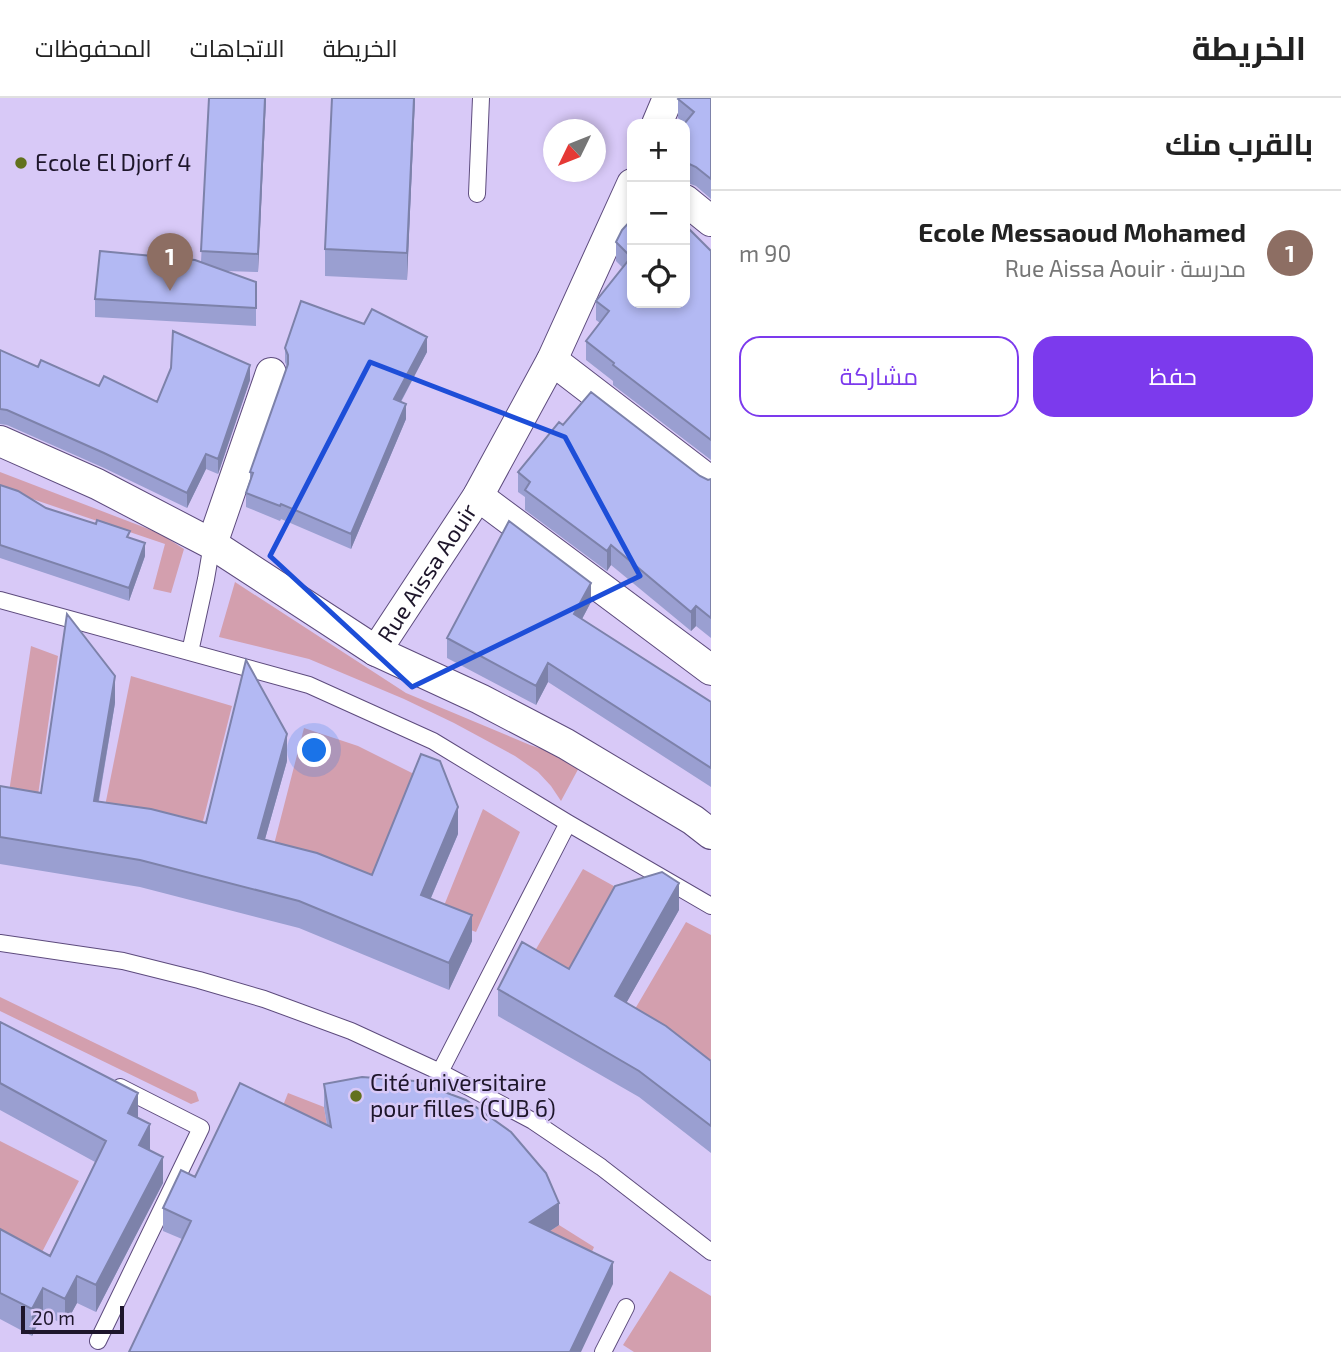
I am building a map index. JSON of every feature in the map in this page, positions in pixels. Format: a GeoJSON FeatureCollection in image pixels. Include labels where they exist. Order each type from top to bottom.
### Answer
{"type":"FeatureCollection","features":[{"type":"Feature","properties":{"kind":"street"},"geometry":{"type":"LineString","coordinates":[[659,119],[668,98]]}},
{"type":"Feature","properties":{"kind":"street","name":"Rue Aissa Aouir"},"geometry":{"type":"LineString","coordinates":[[0,441],[97,484],[212,544],[376,651],[478,496],[552,360],[627,195]]}},
{"type":"Feature","properties":{"kind":"street"},"geometry":{"type":"LineString","coordinates":[[690,204],[711,220]]}},
{"type":"Feature","properties":{"kind":"street"},"geometry":{"type":"LineString","coordinates":[[552,360],[711,482]]}},
{"type":"Feature","properties":{"kind":"street"},"geometry":{"type":"LineString","coordinates":[[212,544],[271,373]]}},
{"type":"Feature","properties":{"kind":"street"},"geometry":{"type":"LineString","coordinates":[[478,496],[711,670]]}},
{"type":"Feature","properties":{"kind":"street"},"geometry":{"type":"LineString","coordinates":[[376,651],[480,699],[566,744],[693,820],[711,834]]}},
{"type":"Feature","properties":{"kind":"lane"},"geometry":{"type":"LineString","coordinates":[[477,194],[481,98]]}},
{"type":"Feature","properties":{"kind":"lane"},"geometry":{"type":"LineString","coordinates":[[190,652],[212,544]]}},
{"type":"Feature","properties":{"kind":"lane"},"geometry":{"type":"LineString","coordinates":[[0,600],[309,685],[433,741],[711,906]]}},
{"type":"Feature","properties":{"kind":"lane"},"geometry":{"type":"LineString","coordinates":[[440,1072],[568,823]]}},
{"type":"Feature","properties":{"kind":"lane"},"geometry":{"type":"LineString","coordinates":[[0,943],[123,961],[238,991],[351,1031],[440,1072],[533,1121],[601,1167],[711,1252]]}},
{"type":"Feature","properties":{"kind":"lane"},"geometry":{"type":"LineString","coordinates":[[98,1341],[201,1128],[106,1080]]}},
{"type":"Feature","properties":{"kind":"lane"},"geometry":{"type":"LineString","coordinates":[[603,1352],[626,1307]]}},
{"type":"Feature","properties":{"kind":"highlighted area"},"geometry":{"type":"Polygon","coordinates":[[[370,362],[565,437],[640,576],[412,687],[270,556],[370,362]]]}},
{"type":"Feature","properties":{"kind":"shaded area"},"geometry":{"type":"Polygon","coordinates":[[[0,472],[159,533],[184,549],[171,593],[153,589],[165,544],[0,488],[0,472]]]}},
{"type":"Feature","properties":{"kind":"shaded area"},"geometry":{"type":"Polygon","coordinates":[[[235,582],[406,693],[530,745],[582,762],[561,801],[538,772],[515,756],[404,699],[309,659],[219,637],[235,582]]]}},
{"type":"Feature","properties":{"kind":"shaded area"},"geometry":{"type":"Polygon","coordinates":[[[31,646],[58,656],[35,816],[6,812],[31,646]]]}},
{"type":"Feature","properties":{"kind":"shaded area"},"geometry":{"type":"Polygon","coordinates":[[[131,676],[232,706],[198,841],[102,821],[131,676]]]}},
{"type":"Feature","properties":{"kind":"shaded area"},"geometry":{"type":"Polygon","coordinates":[[[304,728],[358,746],[416,775],[367,893],[270,860],[304,728]]]}},
{"type":"Feature","properties":{"kind":"shaded area"},"geometry":{"type":"Polygon","coordinates":[[[483,809],[520,832],[476,932],[439,918],[483,809]]]}},
{"type":"Feature","properties":{"kind":"shaded area"},"geometry":{"type":"Polygon","coordinates":[[[583,869],[621,890],[561,981],[529,961],[583,869]]]}},
{"type":"Feature","properties":{"kind":"shaded area"},"geometry":{"type":"Polygon","coordinates":[[[686,922],[711,935],[711,1076],[628,1021],[686,922]]]}},
{"type":"Feature","properties":{"kind":"shaded area"},"geometry":{"type":"Polygon","coordinates":[[[0,997],[196,1092],[199,1101],[191,1104],[0,1011],[0,997]]]}},
{"type":"Feature","properties":{"kind":"shaded area"},"geometry":{"type":"Polygon","coordinates":[[[288,1093],[324,1107],[331,1150],[276,1123],[288,1093]]]}},
{"type":"Feature","properties":{"kind":"shaded area"},"geometry":{"type":"Polygon","coordinates":[[[0,1141],[79,1181],[41,1254],[0,1233],[0,1141]]]}},
{"type":"Feature","properties":{"kind":"shaded area"},"geometry":{"type":"Polygon","coordinates":[[[559,1225],[594,1247],[584,1270],[530,1244],[559,1225]]]}},
{"type":"Feature","properties":{"kind":"shaded area"},"geometry":{"type":"Polygon","coordinates":[[[670,1271],[711,1296],[711,1352],[634,1352],[623,1345],[670,1271]]]}},
{"type":"Feature","properties":{"kind":"building"},"geometry":{"type":"Polygon","coordinates":[[[209,98],[265,98],[258,254],[201,251],[209,98]]]}},
{"type":"Feature","properties":{"kind":"building"},"geometry":{"type":"Polygon","coordinates":[[[332,98],[414,98],[407,253],[325,249],[332,98]]]}},
{"type":"Feature","properties":{"kind":"building"},"geometry":{"type":"Polygon","coordinates":[[[711,98],[711,179],[690,164],[688,119],[694,112],[678,99],[711,98]]]}},
{"type":"Feature","properties":{"kind":"building"},"geometry":{"type":"Polygon","coordinates":[[[627,224],[627,253],[616,242],[627,224]]]}},
{"type":"Feature","properties":{"kind":"building"},"geometry":{"type":"Polygon","coordinates":[[[690,230],[711,251],[711,440],[586,341],[609,311],[596,301],[627,262],[627,308],[690,308],[690,230]]]}},
{"type":"Feature","properties":{"kind":"building"},"geometry":{"type":"Polygon","coordinates":[[[100,251],[195,260],[256,282],[256,308],[95,299],[100,251]]]}},
{"type":"Feature","properties":{"kind":"building"},"geometry":{"type":"Polygon","coordinates":[[[301,301],[364,324],[372,309],[427,337],[394,399],[406,404],[351,534],[281,504],[280,506],[246,493],[253,473],[250,472],[288,364],[285,348],[301,301]]]}},
{"type":"Feature","properties":{"kind":"building"},"geometry":{"type":"Polygon","coordinates":[[[173,331],[250,365],[218,459],[206,454],[187,493],[104,453],[0,409],[0,350],[38,367],[41,360],[99,386],[104,376],[157,402],[171,368],[173,331]]]}},
{"type":"Feature","properties":{"kind":"building"},"geometry":{"type":"Polygon","coordinates":[[[591,392],[700,476],[711,479],[711,618],[696,606],[691,612],[611,545],[607,551],[525,490],[530,482],[518,472],[559,422],[563,425],[591,392]]]}},
{"type":"Feature","properties":{"kind":"building"},"geometry":{"type":"Polygon","coordinates":[[[0,485],[18,491],[46,508],[96,524],[97,520],[130,531],[127,537],[145,543],[129,588],[0,545],[0,485]]]}},
{"type":"Feature","properties":{"kind":"building"},"geometry":{"type":"Polygon","coordinates":[[[509,521],[591,583],[574,614],[711,702],[711,768],[548,663],[536,686],[447,638],[509,521]]]}},
{"type":"Feature","properties":{"kind":"building"},"geometry":{"type":"Polygon","coordinates":[[[67,614],[115,676],[94,801],[151,809],[206,823],[246,660],[287,734],[258,838],[317,853],[372,875],[421,754],[440,761],[458,807],[421,895],[472,915],[449,963],[299,901],[140,860],[0,837],[0,786],[41,793],[67,614]]]}},
{"type":"Feature","properties":{"kind":"building"},"geometry":{"type":"Polygon","coordinates":[[[662,872],[679,883],[615,996],[666,1026],[711,1061],[711,1126],[639,1071],[498,989],[522,942],[569,969],[615,886],[662,872]]]}},
{"type":"Feature","properties":{"kind":"building"},"geometry":{"type":"Polygon","coordinates":[[[0,1022],[138,1093],[128,1113],[150,1124],[139,1145],[163,1157],[96,1285],[77,1276],[65,1299],[43,1288],[32,1309],[0,1293],[0,1229],[50,1256],[106,1141],[0,1083],[0,1022]]]}},
{"type":"Feature","properties":{"kind":"building"},"geometry":{"type":"Polygon","coordinates":[[[362,1077],[415,1081],[466,1100],[511,1132],[546,1173],[559,1203],[530,1222],[613,1262],[570,1352],[129,1352],[191,1221],[163,1208],[181,1170],[195,1177],[240,1083],[331,1127],[324,1084],[362,1077]]]}},
{"type":"Feature","properties":{"kind":"place","name":"Ecole El Djorf 4"},"geometry":{"type":"Point","coordinates":[21,163]}},
{"type":"Feature","properties":{"kind":"place","name":"Ecole Messaoud Mohamed"},"geometry":{"type":"Point","coordinates":[170,291]}},
{"type":"Feature","properties":{"kind":"place","name":"Cité universitaire pour filles (CUB 6)"},"geometry":{"type":"Point","coordinates":[356,1096]}}]}
